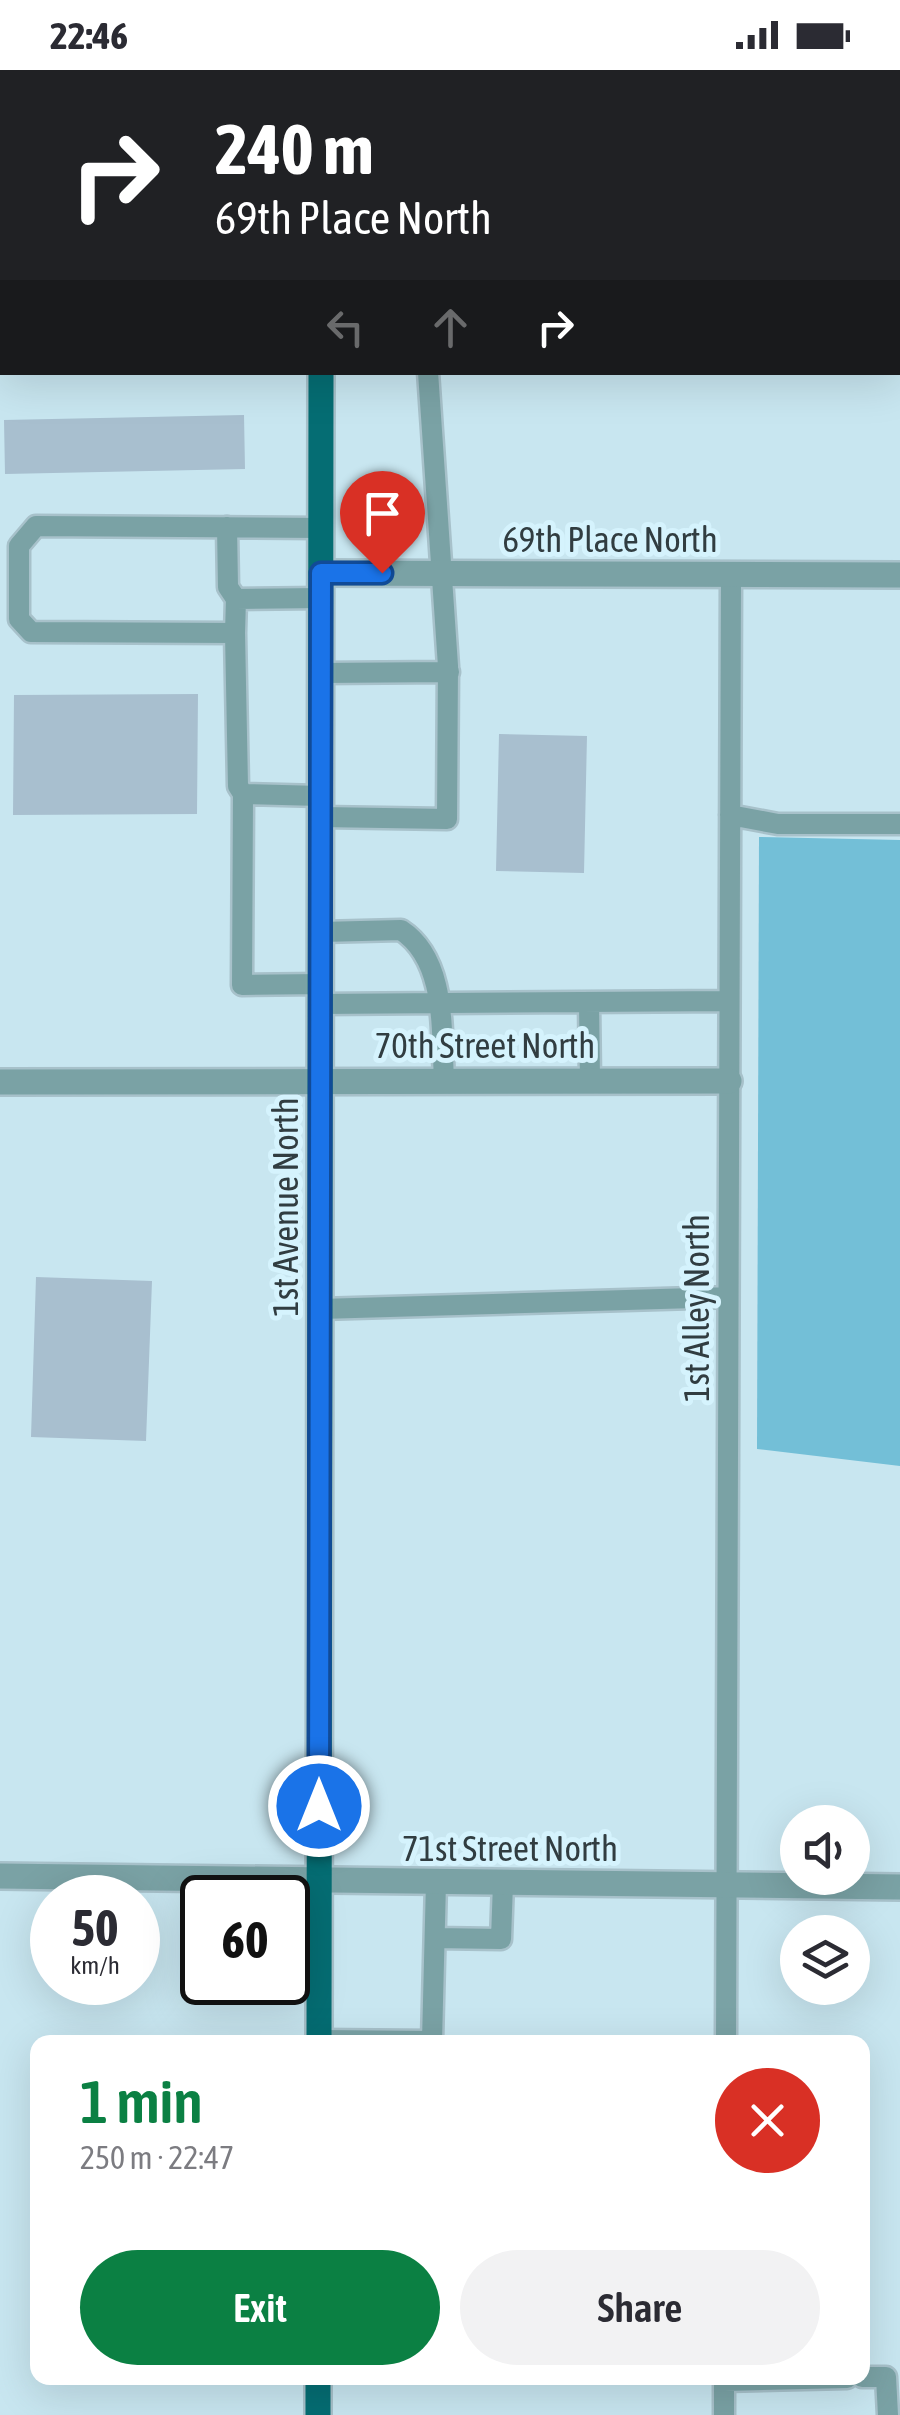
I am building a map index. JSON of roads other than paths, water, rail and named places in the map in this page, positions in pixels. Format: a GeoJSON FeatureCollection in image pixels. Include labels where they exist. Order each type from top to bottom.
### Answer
{"type":"FeatureCollection","features":[{"type":"Feature","properties":{"kind":"main road","name":"1st Avenue North"},"geometry":{"type":"LineString","coordinates":[[319,2035],[321,375]]}},
{"type":"Feature","properties":{"kind":"main road"},"geometry":{"type":"LineString","coordinates":[[318,2385],[318,2415]]}},
{"type":"Feature","properties":{"kind":"street","name":"69th Place North"},"geometry":{"type":"LineString","coordinates":[[321,585],[442,573],[900,576]]}},
{"type":"Feature","properties":{"kind":"street","name":"70th Street North"},"geometry":{"type":"LineString","coordinates":[[0,1082],[729,1082]]}},
{"type":"Feature","properties":{"kind":"street","name":"71st Street North"},"geometry":{"type":"LineString","coordinates":[[0,1876],[900,1887]]}},
{"type":"Feature","properties":{"kind":"lane"},"geometry":{"type":"LineString","coordinates":[[243,794],[320,807],[447,820],[449,672],[428,375]]}},
{"type":"Feature","properties":{"kind":"lane"},"geometry":{"type":"LineString","coordinates":[[235,633],[30,632],[20,620],[18,546],[36,526],[321,528]]}},
{"type":"Feature","properties":{"kind":"lane"},"geometry":{"type":"LineString","coordinates":[[227,527],[228,586],[236,599],[238,786],[243,794],[242,985],[440,1003],[730,1002]]}},
{"type":"Feature","properties":{"kind":"lane","name":"1st Alley North"},"geometry":{"type":"LineString","coordinates":[[726,2035],[731,574]]}},
{"type":"Feature","properties":{"kind":"lane"},"geometry":{"type":"LineString","coordinates":[[236,599],[321,585]]}},
{"type":"Feature","properties":{"kind":"lane"},"geometry":{"type":"LineString","coordinates":[[320,674],[449,672]]}},
{"type":"Feature","properties":{"kind":"lane"},"geometry":{"type":"LineString","coordinates":[[730,815],[778,824],[900,824]]}},
{"type":"Feature","properties":{"kind":"lane"},"geometry":{"type":"LineString","coordinates":[[321,932],[400,930],[424,950],[440,1003],[444,1080]]}},
{"type":"Feature","properties":{"kind":"lane"},"geometry":{"type":"LineString","coordinates":[[589,1002],[590,1081]]}},
{"type":"Feature","properties":{"kind":"lane"},"geometry":{"type":"LineString","coordinates":[[320,1309],[728,1296]]}},
{"type":"Feature","properties":{"kind":"lane"},"geometry":{"type":"LineString","coordinates":[[432,2035],[436,1882]]}},
{"type":"Feature","properties":{"kind":"lane"},"geometry":{"type":"LineString","coordinates":[[435,1938],[501,1938],[503,1883]]}},
{"type":"Feature","properties":{"kind":"lane"},"geometry":{"type":"LineString","coordinates":[[870,2377],[886,2376],[888,2415]]}},
{"type":"Feature","properties":{"kind":"lane"},"geometry":{"type":"LineString","coordinates":[[724,2385],[724,2415]]}}]}
